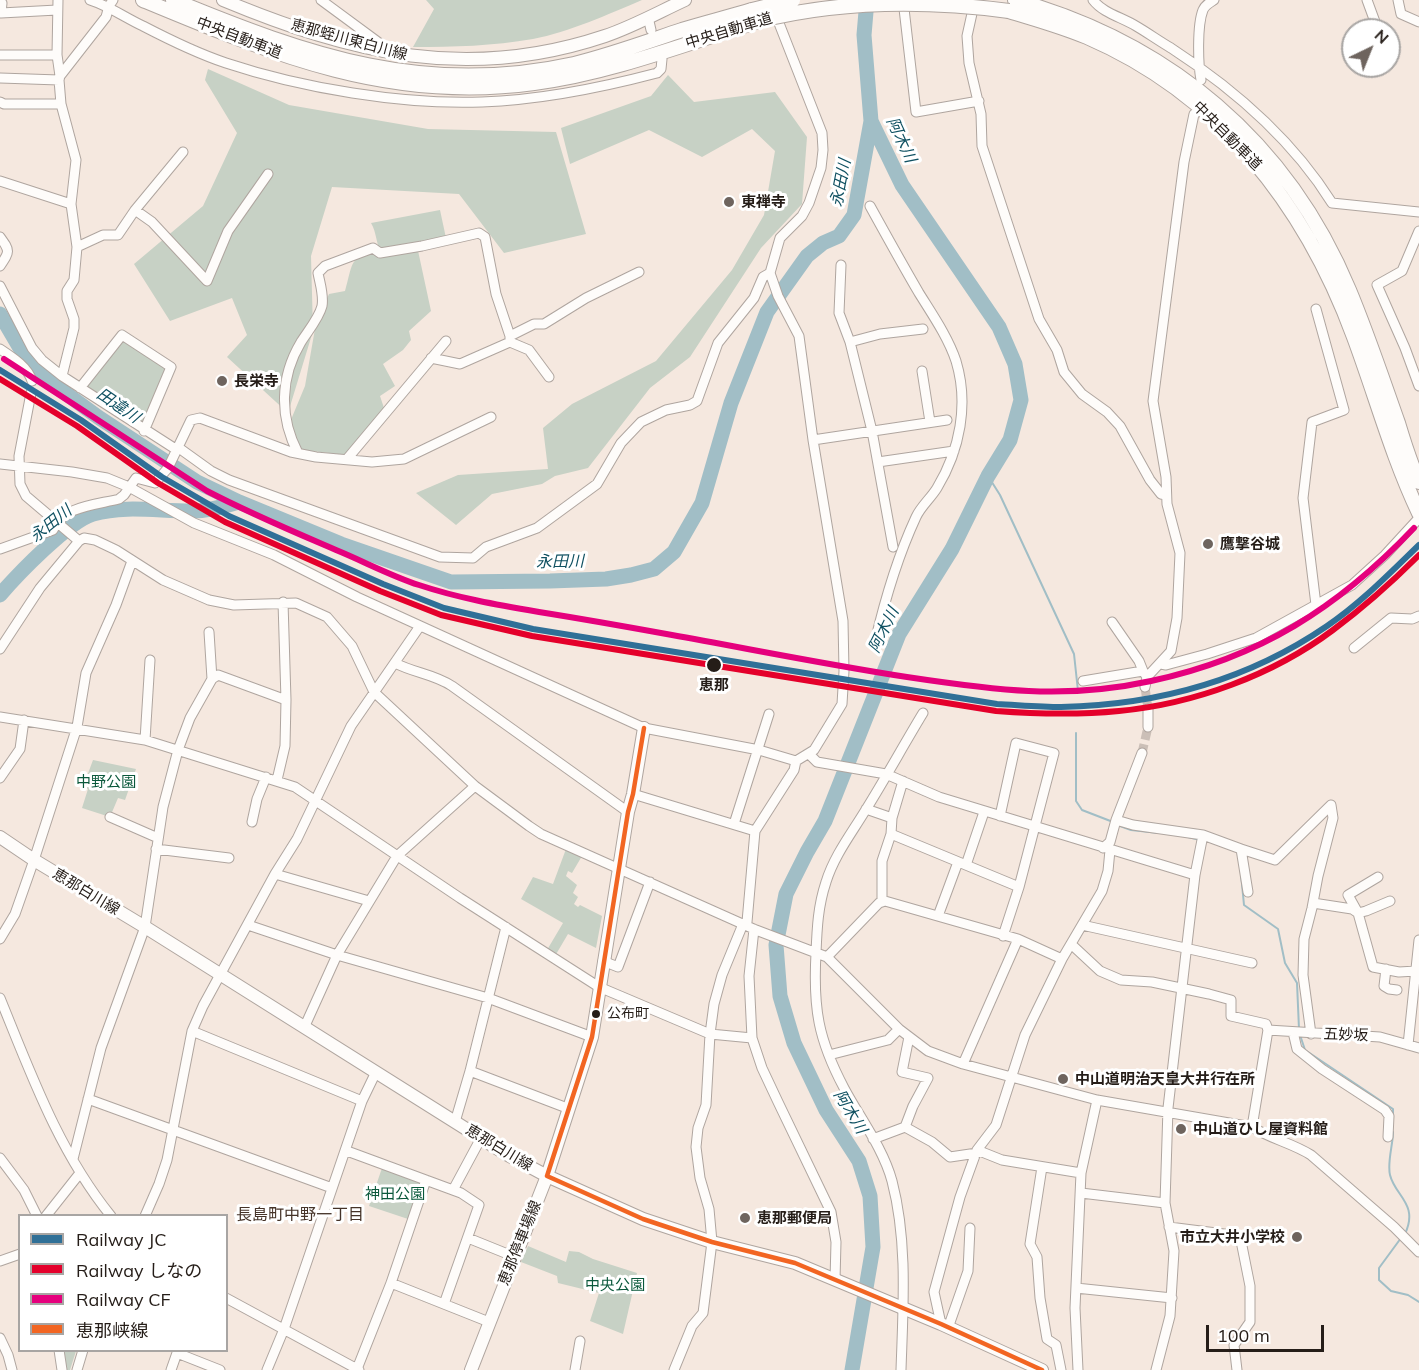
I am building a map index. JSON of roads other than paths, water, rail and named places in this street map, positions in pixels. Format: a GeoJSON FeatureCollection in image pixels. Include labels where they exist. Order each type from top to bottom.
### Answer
{"type":"FeatureCollection","features":[{"type":"Feature","properties":{"kind":"highway","name":"中央自動車道"},"geometry":{"type":"LineString","coordinates":[[143,0],[239,39],[324,69],[398,84],[453,89],[505,87],[608,68],[755,16],[793,0]]}},
{"type":"Feature","properties":{"kind":"highway","name":"中央自動車道"},"geometry":{"type":"LineString","coordinates":[[173,0],[251,31],[327,56],[399,72],[453,76],[503,74],[573,64],[755,16],[815,8],[886,1],[948,1],[1012,5],[1054,11],[1086,24],[1163,64],[1205,94],[1265,152],[1308,210],[1345,280],[1419,483]]}},
{"type":"Feature","properties":{"kind":"highway","name":"中央自動車道"},"geometry":{"type":"LineString","coordinates":[[1012,5],[1118,52],[1164,80],[1214,118],[1277,189],[1302,225],[1339,298],[1401,472],[1419,514]]}},
{"type":"Feature","properties":{"kind":"main road","name":"恵那蛭川東白川線"},"geometry":{"type":"LineString","coordinates":[[223,0],[315,34],[382,52],[415,57],[465,60],[518,57],[566,47],[608,35],[685,0]]}},
{"type":"Feature","properties":{"kind":"main road","name":"恵那停車場線"},"geometry":{"type":"LineString","coordinates":[[471,1370],[547,1176],[567,1108],[592,1037],[628,812],[644,728]]}},
{"type":"Feature","properties":{"kind":"main road","name":"恵那白川線"},"geometry":{"type":"LineString","coordinates":[[0,837],[455,1122],[547,1176],[643,1219],[712,1242],[795,1263],[1042,1370]]}},
{"type":"Feature","properties":{"kind":"street"},"geometry":{"type":"LineString","coordinates":[[90,0],[111,3],[142,26],[225,63],[299,83],[370,95],[442,102],[484,102],[548,96],[657,73],[661,69],[662,59]]}},
{"type":"Feature","properties":{"kind":"street"},"geometry":{"type":"LineString","coordinates":[[321,0],[378,42],[382,52]]}},
{"type":"Feature","properties":{"kind":"street"},"geometry":{"type":"LineString","coordinates":[[0,464],[95,475],[129,487],[182,517],[274,555],[420,626],[644,728],[759,750],[796,761],[809,754],[814,750],[842,704],[843,621],[813,440],[799,336],[786,313],[770,273],[780,238],[802,216],[809,203],[821,168],[824,150],[822,133],[770,0]]}},
{"type":"Feature","properties":{"kind":"street"},"geometry":{"type":"LineString","coordinates":[[903,0],[916,112],[979,101]]}},
{"type":"Feature","properties":{"kind":"street"},"geometry":{"type":"LineString","coordinates":[[975,0],[967,36],[969,63],[979,101],[985,161],[1002,204],[1039,319],[1048,339],[1057,350],[1064,372],[1082,394],[1107,412],[1120,426],[1150,480],[1158,491],[1166,495]]}},
{"type":"Feature","properties":{"kind":"street"},"geometry":{"type":"LineString","coordinates":[[1093,0],[1111,14],[1134,25],[1198,65],[1238,97],[1274,129],[1319,183],[1332,203],[1419,212]]}},
{"type":"Feature","properties":{"kind":"street"},"geometry":{"type":"LineString","coordinates":[[1201,80],[1198,65],[1202,14],[1207,4],[1214,0]]}},
{"type":"Feature","properties":{"kind":"street"},"geometry":{"type":"LineString","coordinates":[[1367,0],[1374,18]]}},
{"type":"Feature","properties":{"kind":"street"},"geometry":{"type":"LineString","coordinates":[[1398,0],[1401,14],[1419,22]]}},
{"type":"Feature","properties":{"kind":"street"},"geometry":{"type":"LineString","coordinates":[[0,3],[2,3],[1,13],[57,5],[57,55],[61,104],[76,160],[71,204],[77,247],[74,280],[67,291],[74,328],[62,376]]}},
{"type":"Feature","properties":{"kind":"street"},"geometry":{"type":"LineString","coordinates":[[59,78],[106,17],[111,3]]}},
{"type":"Feature","properties":{"kind":"street"},"geometry":{"type":"LineString","coordinates":[[648,16],[651,30]]}},
{"type":"Feature","properties":{"kind":"street"},"geometry":{"type":"LineString","coordinates":[[0,55],[57,55]]}},
{"type":"Feature","properties":{"kind":"street"},"geometry":{"type":"LineString","coordinates":[[0,78],[59,78]]}},
{"type":"Feature","properties":{"kind":"street"},"geometry":{"type":"LineString","coordinates":[[0,102],[4,104],[61,104]]}},
{"type":"Feature","properties":{"kind":"street"},"geometry":{"type":"LineString","coordinates":[[1083,681],[1145,678],[1172,651],[1179,590],[1179,546],[1169,514],[1166,477],[1153,402],[1184,162],[1194,114]]}},
{"type":"Feature","properties":{"kind":"street"},"geometry":{"type":"LineString","coordinates":[[77,247],[103,235],[118,236],[135,210],[183,152]]}},
{"type":"Feature","properties":{"kind":"street"},"geometry":{"type":"LineString","coordinates":[[135,210],[152,222],[207,281],[228,231],[268,174]]}},
{"type":"Feature","properties":{"kind":"street"},"geometry":{"type":"LineString","coordinates":[[0,181],[71,204]]}},
{"type":"Feature","properties":{"kind":"street"},"geometry":{"type":"LineString","coordinates":[[870,206],[940,327],[955,359],[962,383],[962,419],[954,451],[937,488],[917,514],[897,560],[887,590],[875,642]]}},
{"type":"Feature","properties":{"kind":"street"},"geometry":{"type":"LineString","coordinates":[[1419,231],[1402,270],[1377,285],[1419,386]]}},
{"type":"Feature","properties":{"kind":"street"},"geometry":{"type":"LineString","coordinates":[[298,453],[287,427],[286,380],[294,354],[322,309],[323,299],[318,273],[326,266],[373,248],[380,253],[479,233],[485,237],[496,294],[510,339],[529,350],[549,376]]}},
{"type":"Feature","properties":{"kind":"street"},"geometry":{"type":"LineString","coordinates":[[0,237],[8,248],[8,254],[0,266]]}},
{"type":"Feature","properties":{"kind":"street"},"geometry":{"type":"LineString","coordinates":[[841,265],[839,313],[850,342],[872,431],[893,547]]}},
{"type":"Feature","properties":{"kind":"street"},"geometry":{"type":"LineString","coordinates":[[431,358],[460,364],[534,324],[544,324],[586,298],[639,272]]}},
{"type":"Feature","properties":{"kind":"street"},"geometry":{"type":"LineString","coordinates":[[0,286],[32,348],[42,360],[144,431],[178,449],[211,471],[247,487],[440,557],[472,558],[486,547],[537,528],[597,484],[621,443],[641,422],[666,410],[690,405],[697,401],[718,343],[754,298],[763,277],[770,273]]}},
{"type":"Feature","properties":{"kind":"street"},"geometry":{"type":"LineString","coordinates":[[1316,309],[1344,410],[1312,422],[1303,498],[1316,605]]}},
{"type":"Feature","properties":{"kind":"street"},"geometry":{"type":"LineString","coordinates":[[850,342],[880,334],[923,329]]}},
{"type":"Feature","properties":{"kind":"street"},"geometry":{"type":"LineString","coordinates":[[80,388],[122,335],[171,367],[144,431]]}},
{"type":"Feature","properties":{"kind":"street"},"geometry":{"type":"LineString","coordinates":[[347,459],[446,341]]}},
{"type":"Feature","properties":{"kind":"street"},"geometry":{"type":"LineString","coordinates":[[0,350],[21,365],[31,378],[42,360]]}},
{"type":"Feature","properties":{"kind":"street"},"geometry":{"type":"LineString","coordinates":[[922,371],[930,422]]}},
{"type":"Feature","properties":{"kind":"street"},"geometry":{"type":"LineString","coordinates":[[31,393],[18,465],[20,484],[26,496],[77,540]]}},
{"type":"Feature","properties":{"kind":"street"},"geometry":{"type":"LineString","coordinates":[[0,549],[53,530],[63,514],[119,499],[136,478],[155,483],[168,468],[191,420],[200,418],[277,448],[298,453],[372,462],[404,459],[491,417]]}},
{"type":"Feature","properties":{"kind":"street"},"geometry":{"type":"LineString","coordinates":[[813,440],[947,420]]}},
{"type":"Feature","properties":{"kind":"street"},"geometry":{"type":"LineString","coordinates":[[878,462],[954,451]]}},
{"type":"Feature","properties":{"kind":"street"},"geometry":{"type":"LineString","coordinates":[[1161,664],[1166,665],[1207,654],[1256,638],[1352,585],[1385,555],[1419,514]]}},
{"type":"Feature","properties":{"kind":"street"},"geometry":{"type":"LineString","coordinates":[[0,649],[40,588],[77,540],[84,538],[95,540],[163,580],[208,600],[234,605],[296,603],[327,617],[338,627],[352,646],[374,692],[475,786],[541,834],[755,930],[827,957],[899,1029],[928,1051],[963,1064],[1097,1100],[1252,1127],[1261,1133],[1297,1146],[1311,1155],[1394,1227],[1419,1252]]}},
{"type":"Feature","properties":{"kind":"street"},"geometry":{"type":"LineString","coordinates":[[0,939],[15,914],[77,727],[86,673],[116,605],[132,561]]}},
{"type":"Feature","properties":{"kind":"street"},"geometry":{"type":"LineString","coordinates":[[277,780],[285,746],[283,602]]}},
{"type":"Feature","properties":{"kind":"street"},"geometry":{"type":"LineString","coordinates":[[1354,648],[1391,618],[1412,619],[1419,615]]}},
{"type":"Feature","properties":{"kind":"street"},"geometry":{"type":"LineString","coordinates":[[1112,622],[1139,661],[1145,678]]}},
{"type":"Feature","properties":{"kind":"street"},"geometry":{"type":"LineString","coordinates":[[145,1214],[159,1184],[173,1130],[192,1031],[219,974],[297,839],[344,740],[420,626]]}},
{"type":"Feature","properties":{"kind":"street"},"geometry":{"type":"LineString","coordinates":[[209,632],[212,679]]}},
{"type":"Feature","properties":{"kind":"street"},"geometry":{"type":"LineString","coordinates":[[146,740],[150,660]]}},
{"type":"Feature","properties":{"kind":"street"},"geometry":{"type":"LineString","coordinates":[[395,663],[407,669],[437,676],[447,682],[628,812]]}},
{"type":"Feature","properties":{"kind":"street"},"geometry":{"type":"LineString","coordinates":[[73,1159],[101,1048],[145,927],[163,807],[178,750],[190,718],[212,679],[218,675],[286,700]]}},
{"type":"Feature","properties":{"kind":"street"},"geometry":{"type":"LineString","coordinates":[[1148,709],[1148,727]]}},
{"type":"Feature","properties":{"kind":"street"},"geometry":{"type":"LineString","coordinates":[[901,1370],[903,1262],[900,1227],[891,1180],[873,1139],[843,1086],[823,1042],[816,1015],[814,981],[818,912],[826,880],[838,855],[923,713]]}},
{"type":"Feature","properties":{"kind":"street"},"geometry":{"type":"LineString","coordinates":[[734,824],[769,714]]}},
{"type":"Feature","properties":{"kind":"street"},"geometry":{"type":"LineString","coordinates":[[0,717],[77,727],[146,740],[295,787],[599,987],[710,1034],[752,1038]]}},
{"type":"Feature","properties":{"kind":"street"},"geometry":{"type":"LineString","coordinates":[[0,778],[20,749],[24,720]]}},
{"type":"Feature","properties":{"kind":"street"},"geometry":{"type":"LineString","coordinates":[[1000,816],[1016,743],[1054,753],[1019,887],[1003,936]]}},
{"type":"Feature","properties":{"kind":"street"},"geometry":{"type":"LineString","coordinates":[[944,1326],[934,1292],[960,1197],[977,1151],[996,1125],[1025,1035],[1062,959],[1102,891],[1108,871],[1106,849],[1142,753]]}},
{"type":"Feature","properties":{"kind":"street"},"geometry":{"type":"LineString","coordinates":[[809,754],[812,759],[824,763],[886,774],[939,797],[984,812],[1195,875]]}},
{"type":"Feature","properties":{"kind":"street"},"geometry":{"type":"LineString","coordinates":[[674,1370],[692,1326],[703,1313],[712,1242],[709,1209],[700,1178],[696,1147],[698,1128],[706,1105],[714,1004],[722,975],[743,924],[747,922],[754,831],[794,770],[796,761]]}},
{"type":"Feature","properties":{"kind":"street"},"geometry":{"type":"LineString","coordinates":[[252,822],[257,799],[266,777]]}},
{"type":"Feature","properties":{"kind":"street"},"geometry":{"type":"LineString","coordinates":[[827,957],[882,901],[882,861],[891,834],[892,818],[903,781]]}},
{"type":"Feature","properties":{"kind":"street"},"geometry":{"type":"LineString","coordinates":[[304,1028],[337,955],[397,856],[475,786]]}},
{"type":"Feature","properties":{"kind":"street"},"geometry":{"type":"LineString","coordinates":[[633,794],[754,831]]}},
{"type":"Feature","properties":{"kind":"street"},"geometry":{"type":"LineString","coordinates":[[1115,823],[1203,835],[1275,860],[1331,805],[1333,818],[1304,939],[1304,975],[1311,1034]]}},
{"type":"Feature","properties":{"kind":"street"},"geometry":{"type":"LineString","coordinates":[[866,809],[892,818]]}},
{"type":"Feature","properties":{"kind":"street"},"geometry":{"type":"LineString","coordinates":[[938,916],[984,812]]}},
{"type":"Feature","properties":{"kind":"street"},"geometry":{"type":"LineString","coordinates":[[110,818],[158,838]]}},
{"type":"Feature","properties":{"kind":"street"},"geometry":{"type":"LineString","coordinates":[[891,834],[1019,887]]}},
{"type":"Feature","properties":{"kind":"street"},"geometry":{"type":"LineString","coordinates":[[1156,1370],[1170,1316],[1172,1298],[1174,1251],[1165,1203],[1168,1114],[1195,875],[1203,835]]}},
{"type":"Feature","properties":{"kind":"street"},"geometry":{"type":"LineString","coordinates":[[156,849],[229,858]]}},
{"type":"Feature","properties":{"kind":"street"},"geometry":{"type":"LineString","coordinates":[[1241,849],[1248,892]]}},
{"type":"Feature","properties":{"kind":"street"},"geometry":{"type":"LineString","coordinates":[[275,874],[369,902]]}},
{"type":"Feature","properties":{"kind":"street"},"geometry":{"type":"LineString","coordinates":[[1378,877],[1348,895],[1358,913],[1373,967],[1399,972],[1416,971]]}},
{"type":"Feature","properties":{"kind":"street"},"geometry":{"type":"LineString","coordinates":[[603,961],[618,967],[650,882]]}},
{"type":"Feature","properties":{"kind":"street"},"geometry":{"type":"LineString","coordinates":[[882,901],[905,905],[1018,939],[1062,959]]}},
{"type":"Feature","properties":{"kind":"street"},"geometry":{"type":"LineString","coordinates":[[1313,903],[1352,909],[1358,913],[1366,912],[1390,901]]}},
{"type":"Feature","properties":{"kind":"street"},"geometry":{"type":"LineString","coordinates":[[248,925],[337,955],[488,998],[592,1037]]}},
{"type":"Feature","properties":{"kind":"street"},"geometry":{"type":"LineString","coordinates":[[1082,925],[1252,963]]}},
{"type":"Feature","properties":{"kind":"street"},"geometry":{"type":"LineString","coordinates":[[455,1122],[506,927]]}},
{"type":"Feature","properties":{"kind":"street"},"geometry":{"type":"LineString","coordinates":[[755,930],[750,953],[749,976],[752,1038],[762,1068],[831,1212],[836,1242],[835,1280]]}},
{"type":"Feature","properties":{"kind":"street"},"geometry":{"type":"LineString","coordinates":[[963,1064],[1018,939]]}},
{"type":"Feature","properties":{"kind":"street"},"geometry":{"type":"LineString","coordinates":[[1408,1045],[1419,940]]}},
{"type":"Feature","properties":{"kind":"street"},"geometry":{"type":"LineString","coordinates":[[1071,944],[1100,971],[1121,980],[1152,982],[1182,989]]}},
{"type":"Feature","properties":{"kind":"street"},"geometry":{"type":"LineString","coordinates":[[1386,969],[1384,986],[1397,990]]}},
{"type":"Feature","properties":{"kind":"street","name":"五妙坂"},"geometry":{"type":"LineString","coordinates":[[1182,989],[1209,993],[1231,1000],[1231,1016],[1266,1024],[1268,1030],[1380,1037],[1419,1048]]}},
{"type":"Feature","properties":{"kind":"street"},"geometry":{"type":"LineString","coordinates":[[0,998],[51,1118],[80,1173],[110,1214]]}},
{"type":"Feature","properties":{"kind":"street"},"geometry":{"type":"LineString","coordinates":[[829,1055],[888,1040],[899,1029]]}},
{"type":"Feature","properties":{"kind":"street"},"geometry":{"type":"LineString","coordinates":[[1252,1127],[1268,1030]]}},
{"type":"Feature","properties":{"kind":"street"},"geometry":{"type":"LineString","coordinates":[[192,1031],[362,1101]]}},
{"type":"Feature","properties":{"kind":"street"},"geometry":{"type":"LineString","coordinates":[[1293,1032],[1297,1048],[1322,1069],[1386,1110],[1389,1116],[1388,1137]]}},
{"type":"Feature","properties":{"kind":"street"},"geometry":{"type":"LineString","coordinates":[[873,1139],[905,1127],[928,1078],[902,1072],[909,1037]]}},
{"type":"Feature","properties":{"kind":"street"},"geometry":{"type":"LineString","coordinates":[[470,1071],[567,1108]]}},
{"type":"Feature","properties":{"kind":"street"},"geometry":{"type":"LineString","coordinates":[[267,1370],[284,1329],[362,1101],[376,1072]]}},
{"type":"Feature","properties":{"kind":"street"},"geometry":{"type":"LineString","coordinates":[[88,1099],[332,1188]]}},
{"type":"Feature","properties":{"kind":"street"},"geometry":{"type":"LineString","coordinates":[[1078,1370],[1076,1288],[1081,1173],[1097,1100]]}},
{"type":"Feature","properties":{"kind":"street"},"geometry":{"type":"LineString","coordinates":[[905,1127],[932,1142],[950,1157],[977,1151],[1002,1160],[1081,1173]]}},
{"type":"Feature","properties":{"kind":"street"},"geometry":{"type":"LineString","coordinates":[[453,1190],[481,1138]]}},
{"type":"Feature","properties":{"kind":"street"},"geometry":{"type":"LineString","coordinates":[[346,1151],[453,1190],[479,1205],[444,1305]]}},
{"type":"Feature","properties":{"kind":"street"},"geometry":{"type":"LineString","coordinates":[[0,1158],[24,1190],[36,1214]]}},
{"type":"Feature","properties":{"kind":"street"},"geometry":{"type":"LineString","coordinates":[[1042,1167],[1030,1244],[1037,1257],[1040,1298],[1047,1339],[1056,1346],[1061,1370]]}},
{"type":"Feature","properties":{"kind":"street"},"geometry":{"type":"LineString","coordinates":[[47,1214],[80,1173]]}},
{"type":"Feature","properties":{"kind":"street"},"geometry":{"type":"LineString","coordinates":[[228,1299],[358,1369],[391,1283],[426,1180]]}},
{"type":"Feature","properties":{"kind":"street"},"geometry":{"type":"LineString","coordinates":[[1081,1193],[1165,1203]]}},
{"type":"Feature","properties":{"kind":"street"},"geometry":{"type":"LineString","coordinates":[[1169,1227],[1240,1236],[1250,1286],[1250,1322],[1234,1345],[1237,1370]]}},
{"type":"Feature","properties":{"kind":"street"},"geometry":{"type":"LineString","coordinates":[[944,1326],[968,1271],[970,1228]]}},
{"type":"Feature","properties":{"kind":"street"},"geometry":{"type":"LineString","coordinates":[[468,1238],[515,1257]]}},
{"type":"Feature","properties":{"kind":"street"},"geometry":{"type":"LineString","coordinates":[[0,1261],[18,1255]]}},
{"type":"Feature","properties":{"kind":"street"},"geometry":{"type":"LineString","coordinates":[[391,1283],[489,1322]]}},
{"type":"Feature","properties":{"kind":"street"},"geometry":{"type":"LineString","coordinates":[[1076,1288],[1172,1298]]}},
{"type":"Feature","properties":{"kind":"street"},"geometry":{"type":"LineString","coordinates":[[0,1338],[12,1370]]}},
{"type":"Feature","properties":{"kind":"street"},"geometry":{"type":"LineString","coordinates":[[575,1370],[580,1341]]}},
{"type":"Feature","properties":{"kind":"street"},"geometry":{"type":"LineString","coordinates":[[59,1352],[62,1370]]}},
{"type":"Feature","properties":{"kind":"street"},"geometry":{"type":"LineString","coordinates":[[77,1370],[82,1352]]}},
{"type":"Feature","properties":{"kind":"street"},"geometry":{"type":"LineString","coordinates":[[171,1370],[178,1352],[220,1370]]}},
{"type":"Feature","properties":{"kind":"waterway","name":"阿木川"},"geometry":{"type":"LineString","coordinates":[[852,1370],[873,1247],[870,1196],[859,1161],[826,1110],[794,1043],[780,996],[776,945],[786,894],[825,821],[899,634],[952,549],[988,476],[1010,440],[1021,400],[1015,364],[999,327],[902,185],[871,121],[864,35],[867,0]]}},
{"type":"Feature","properties":{"kind":"waterway","name":"永田川"},"geometry":{"type":"LineString","coordinates":[[0,314],[27,360],[49,381],[98,417],[197,482],[239,502],[341,544],[451,582],[606,579],[631,575],[654,569],[674,552],[702,503],[731,403],[767,312],[807,256],[823,243],[839,236],[854,215],[871,121]]}},
{"type":"Feature","properties":{"kind":"waterway"},"geometry":{"type":"LineString","coordinates":[[988,476],[1000,495],[1074,654],[1078,691]]}},
{"type":"Feature","properties":{"kind":"waterway","name":"永田川"},"geometry":{"type":"LineString","coordinates":[[0,595],[58,537],[93,514],[129,509],[202,511],[239,502]]}},
{"type":"Feature","properties":{"kind":"waterway"},"geometry":{"type":"LineString","coordinates":[[1076,733],[1076,801],[1082,810],[1113,822]]}},
{"type":"Feature","properties":{"kind":"waterway"},"geometry":{"type":"LineString","coordinates":[[1120,826],[1131,830],[1159,833]]}},
{"type":"Feature","properties":{"kind":"waterway"},"geometry":{"type":"LineString","coordinates":[[1188,837],[1200,840]]}},
{"type":"Feature","properties":{"kind":"waterway"},"geometry":{"type":"LineString","coordinates":[[1241,874],[1244,905],[1278,929],[1285,963],[1297,983],[1299,1029]]}},
{"type":"Feature","properties":{"kind":"waterway"},"geometry":{"type":"LineString","coordinates":[[1300,1035],[1305,1050],[1393,1109],[1393,1114]]}},
{"type":"Feature","properties":{"kind":"waterway"},"geometry":{"type":"LineString","coordinates":[[1393,1132],[1389,1170],[1408,1208],[1409,1224],[1405,1234]]}},
{"type":"Feature","properties":{"kind":"waterway"},"geometry":{"type":"LineString","coordinates":[[1401,1238],[1379,1268],[1379,1280],[1391,1291],[1408,1295],[1419,1302]]}},
{"type":"Feature","properties":{"kind":"tunnel"},"geometry":{"type":"LineString","coordinates":[[1145,687],[1148,709]]}},
{"type":"Feature","properties":{"kind":"tunnel"},"geometry":{"type":"LineString","coordinates":[[1142,753],[1148,727]]}},
{"type":"Feature","properties":{"kind":"rail line","name":"CF"},"geometry":{"type":"LineString","coordinates":[[4,359],[207,491],[271,522],[419,585],[508,607],[969,686],[1058,692],[1119,687],[1190,671],[1227,659],[1262,644],[1326,606],[1385,557],[1414,528]]}},
{"type":"Feature","properties":{"kind":"rail line","name":"JC"},"geometry":{"type":"LineString","coordinates":[[0,370],[81,420],[162,477],[229,516],[383,584],[444,608],[533,629],[997,704],[1061,707],[1132,701],[1166,695],[1233,675],[1297,645],[1340,617],[1419,545]]}},
{"type":"Feature","properties":{"kind":"rail line","name":"しなの"},"geometry":{"type":"LineString","coordinates":[[0,379],[77,426],[158,483],[225,522],[380,591],[441,615],[532,636],[996,711],[1058,714],[1119,711],[1176,702],[1232,685],[1259,674],[1310,646],[1378,594],[1419,555]]}},
{"type":"Feature","properties":{"kind":"place","name":"東禅寺"},"geometry":{"type":"Point","coordinates":[729,202]}},
{"type":"Feature","properties":{"kind":"place","name":"長栄寺"},"geometry":{"type":"Point","coordinates":[222,381]}},
{"type":"Feature","properties":{"kind":"place","name":"鷹撃谷城"},"geometry":{"type":"Point","coordinates":[1208,544]}},
{"type":"Feature","properties":{"kind":"place","name":"恵那"},"geometry":{"type":"Point","coordinates":[714,665]}},
{"type":"Feature","properties":{"kind":"place","name":"公布町"},"geometry":{"type":"Point","coordinates":[596,1014]}},
{"type":"Feature","properties":{"kind":"place","name":"中山道明治天皇大井行在所"},"geometry":{"type":"Point","coordinates":[1063,1079]}},
{"type":"Feature","properties":{"kind":"place","name":"中山道ひし屋資料館"},"geometry":{"type":"Point","coordinates":[1181,1129]}},
{"type":"Feature","properties":{"kind":"place","name":"恵那郵便局"},"geometry":{"type":"Point","coordinates":[745,1218]}},
{"type":"Feature","properties":{"kind":"place","name":"市立大井小学校"},"geometry":{"type":"Point","coordinates":[1297,1237]}},
{"type":"Feature","properties":{"kind":"district","name":"長島町中野一丁目"},"geometry":{"type":"Point","coordinates":[300,1215]}},
{"type":"Feature","properties":{"kind":"water label","name":"田違川"},"geometry":{"type":"Point","coordinates":[118,406]}},
{"type":"Feature","properties":{"kind":"park label","name":"中野公園"},"geometry":{"type":"Point","coordinates":[106,782]}},
{"type":"Feature","properties":{"kind":"park label","name":"神田公園"},"geometry":{"type":"Point","coordinates":[395,1194]}},
{"type":"Feature","properties":{"kind":"park label","name":"中央公園"},"geometry":{"type":"Point","coordinates":[615,1285]}}]}
